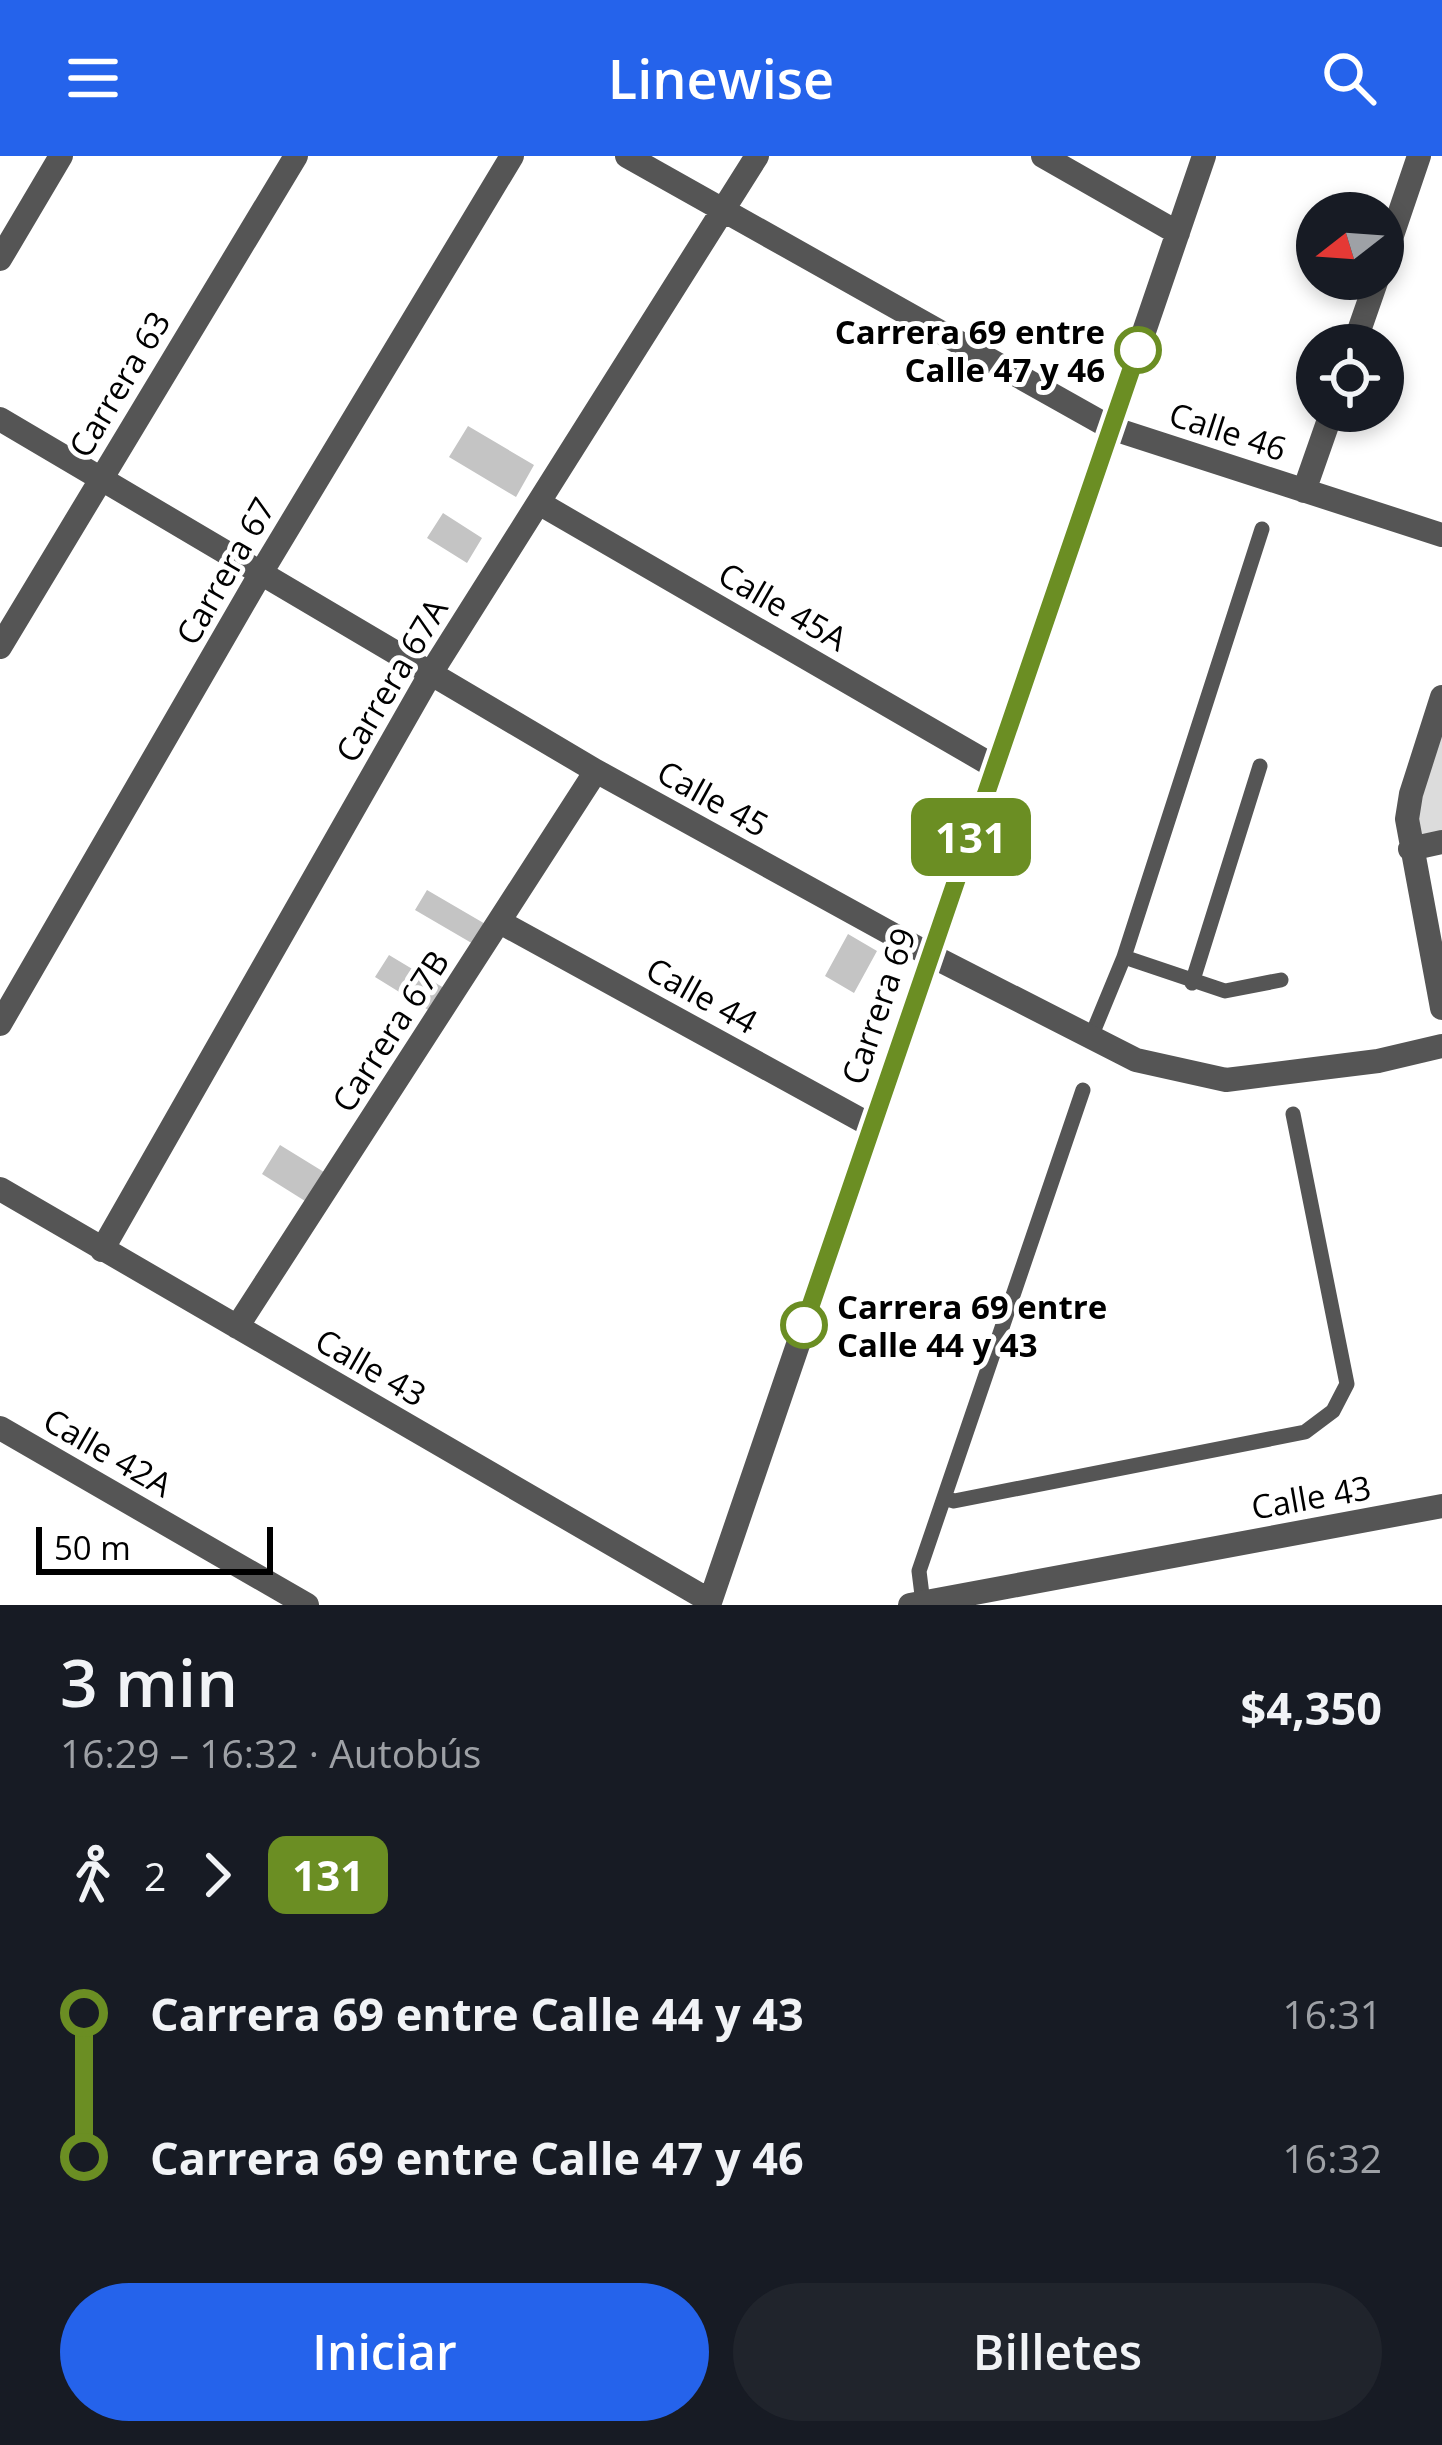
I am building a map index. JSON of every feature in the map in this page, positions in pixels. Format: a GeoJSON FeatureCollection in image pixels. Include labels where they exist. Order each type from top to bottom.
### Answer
{"type":"FeatureCollection","features":[{"type":"Feature","properties":{"kind":"street"},"geometry":{"type":"LineString","coordinates":[[0,259],[61,156]]}},
{"type":"Feature","properties":{"kind":"street","name":"Carrera 63"},"geometry":{"type":"LineString","coordinates":[[0,647],[296,156]]}},
{"type":"Feature","properties":{"kind":"street","name":"Carrera 67"},"geometry":{"type":"LineString","coordinates":[[0,1024],[261,573],[512,156]]}},
{"type":"Feature","properties":{"kind":"street","name":"Calle 46"},"geometry":{"type":"LineString","coordinates":[[627,156],[1111,428],[1442,536]]}},
{"type":"Feature","properties":{"kind":"street","name":"Carrera 67A"},"geometry":{"type":"LineString","coordinates":[[102,1250],[431,673],[757,156]]}},
{"type":"Feature","properties":{"kind":"street"},"geometry":{"type":"LineString","coordinates":[[1043,156],[1178,233]]}},
{"type":"Feature","properties":{"kind":"street","name":"Carrera 69"},"geometry":{"type":"LineString","coordinates":[[709,1603],[1204,156]]}},
{"type":"Feature","properties":{"kind":"street"},"geometry":{"type":"LineString","coordinates":[[1404,200],[1419,156]]}},
{"type":"Feature","properties":{"kind":"street","name":"Calle 45"},"geometry":{"type":"LineString","coordinates":[[0,419],[596,771],[930,956],[1136,1060],[1226,1079],[1378,1061],[1442,1046]]}},
{"type":"Feature","properties":{"kind":"street"},"geometry":{"type":"LineString","coordinates":[[1304,491],[1325,432]]}},
{"type":"Feature","properties":{"kind":"street","name":"Calle 45A"},"geometry":{"type":"LineString","coordinates":[[539,503],[995,767]]}},
{"type":"Feature","properties":{"kind":"street"},"geometry":{"type":"LineString","coordinates":[[1442,697],[1407,819],[1442,1008]]}},
{"type":"Feature","properties":{"kind":"street","name":"Carrera 67B"},"geometry":{"type":"LineString","coordinates":[[236,1327],[596,771]]}},
{"type":"Feature","properties":{"kind":"street"},"geometry":{"type":"LineString","coordinates":[[1410,849],[1442,842]]}},
{"type":"Feature","properties":{"kind":"street","name":"Calle 44"},"geometry":{"type":"LineString","coordinates":[[500,922],[872,1126]]}},
{"type":"Feature","properties":{"kind":"street","name":"Calle 43"},"geometry":{"type":"LineString","coordinates":[[0,1189],[709,1603]]}},
{"type":"Feature","properties":{"kind":"street","name":"Calle 42A"},"geometry":{"type":"LineString","coordinates":[[0,1428],[307,1605]]}},
{"type":"Feature","properties":{"kind":"street","name":"Calle 43"},"geometry":{"type":"LineString","coordinates":[[916,1604],[1442,1507]]}},
{"type":"Feature","properties":{"kind":"lane"},"geometry":{"type":"LineString","coordinates":[[1091,1036],[1124,957],[1262,529]]}},
{"type":"Feature","properties":{"kind":"lane"},"geometry":{"type":"LineString","coordinates":[[1192,983],[1260,766]]}},
{"type":"Feature","properties":{"kind":"lane"},"geometry":{"type":"LineString","coordinates":[[1124,957],[1225,992],[1281,980]]}},
{"type":"Feature","properties":{"kind":"lane"},"geometry":{"type":"LineString","coordinates":[[916,1604],[919,1571],[1083,1090]]}},
{"type":"Feature","properties":{"kind":"lane"},"geometry":{"type":"LineString","coordinates":[[944,1498],[954,1501],[1305,1432],[1333,1411],[1347,1384],[1293,1114]]}},
{"type":"Feature","properties":{"kind":"shaded area"},"geometry":{"type":"Polygon","coordinates":[[[1442,697],[1442,842],[1410,849],[1442,697]]]}},
{"type":"Feature","properties":{"kind":"building"},"geometry":{"type":"Polygon","coordinates":[[[468,426],[534,465],[516,497],[449,457],[468,426]]]}},
{"type":"Feature","properties":{"kind":"building"},"geometry":{"type":"Polygon","coordinates":[[[443,513],[482,538],[467,563],[427,538],[443,513]]]}},
{"type":"Feature","properties":{"kind":"building"},"geometry":{"type":"Polygon","coordinates":[[[427,890],[487,925],[475,945],[415,910],[427,890]]]}},
{"type":"Feature","properties":{"kind":"building"},"geometry":{"type":"Polygon","coordinates":[[[848,934],[877,951],[854,993],[825,976],[848,934]]]}},
{"type":"Feature","properties":{"kind":"building"},"geometry":{"type":"Polygon","coordinates":[[[389,955],[444,988],[430,1011],[375,977],[389,955]]]}},
{"type":"Feature","properties":{"kind":"building"},"geometry":{"type":"Polygon","coordinates":[[[280,1145],[332,1177],[313,1206],[262,1174],[280,1145]]]}},
{"type":"Feature","properties":{"kind":"bus line","name":"131"},"geometry":{"type":"LineString","coordinates":[[804,1325],[1138,350]]}},
{"type":"Feature","properties":{"kind":"place","name":"Carrera 69 entre Calle 47 y 46"},"geometry":{"type":"Point","coordinates":[1138,350]}},
{"type":"Feature","properties":{"kind":"place","name":"Carrera 69 entre Calle 44 y 43"},"geometry":{"type":"Point","coordinates":[804,1325]}}]}
